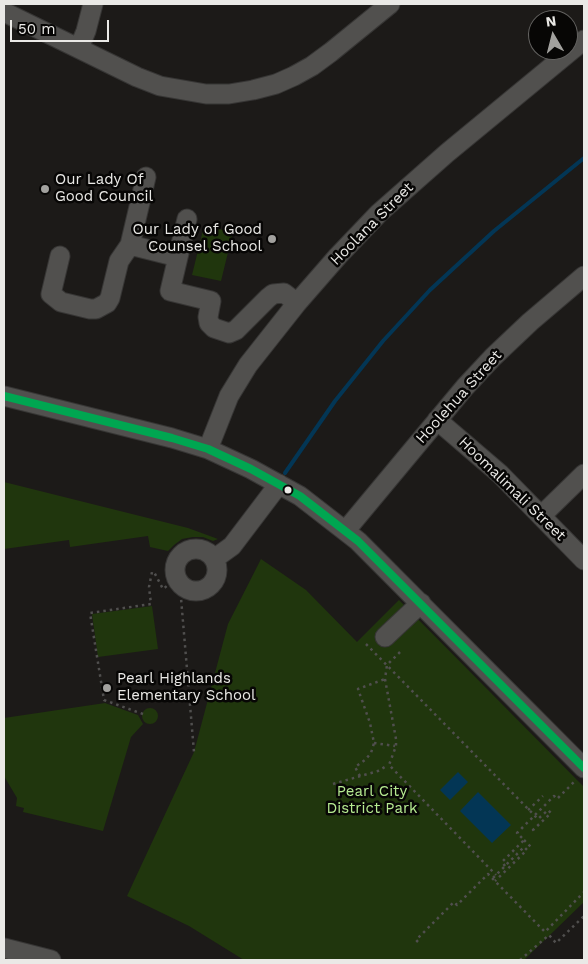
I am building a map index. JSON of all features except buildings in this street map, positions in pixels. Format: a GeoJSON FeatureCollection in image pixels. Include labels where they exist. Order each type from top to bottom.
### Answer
{"type":"FeatureCollection","features":[{"type":"Feature","properties":{"kind":"street"},"geometry":{"type":"LineString","coordinates":[[79,48],[86,31],[93,4]]}},
{"type":"Feature","properties":{"kind":"street"},"geometry":{"type":"LineString","coordinates":[[4,12],[137,77],[160,86],[206,94],[229,94],[276,84],[306,69],[331,52],[390,4]]}},
{"type":"Feature","properties":{"kind":"street","name":"Hoolana Street"},"geometry":{"type":"LineString","coordinates":[[208,449],[223,409],[236,383],[262,346],[338,256],[379,213],[454,147],[584,40]]}},
{"type":"Feature","properties":{"kind":"street"},"geometry":{"type":"LineString","coordinates":[[60,256],[51,294],[61,302],[96,309],[107,304],[119,261],[130,245],[146,177]]}},
{"type":"Feature","properties":{"kind":"street"},"geometry":{"type":"LineString","coordinates":[[187,219],[170,291],[211,301],[208,317],[209,323],[214,328],[230,333],[236,330],[273,294],[284,293],[297,303]]}},
{"type":"Feature","properties":{"kind":"street"},"geometry":{"type":"LineString","coordinates":[[130,245],[178,257]]}},
{"type":"Feature","properties":{"kind":"street","name":"Hoolehua Street"},"geometry":{"type":"LineString","coordinates":[[346,530],[437,420],[493,357],[530,322],[584,276]]}},
{"type":"Feature","properties":{"kind":"street"},"geometry":{"type":"LineString","coordinates":[[4,396],[172,438],[208,449],[300,496],[346,530],[421,603],[579,775]]}},
{"type":"Feature","properties":{"kind":"street","name":"Hoomalimali Street"},"geometry":{"type":"LineString","coordinates":[[437,420],[500,474],[584,560]]}},
{"type":"Feature","properties":{"kind":"street"},"geometry":{"type":"LineString","coordinates":[[541,516],[584,474]]}},
{"type":"Feature","properties":{"kind":"street"},"geometry":{"type":"LineString","coordinates":[[214,559],[232,546],[279,484]]}},
{"type":"Feature","properties":{"kind":"street"},"geometry":{"type":"LineString","coordinates":[[197,550],[204,551],[214,559],[217,572],[211,585],[199,591],[177,587],[176,565],[184,554],[197,550]]}},
{"type":"Feature","properties":{"kind":"street"},"geometry":{"type":"LineString","coordinates":[[385,637],[421,603]]}},
{"type":"Feature","properties":{"kind":"street"},"geometry":{"type":"LineString","coordinates":[[4,948],[51,960]]}},
{"type":"Feature","properties":{"kind":"path"},"geometry":{"type":"LineString","coordinates":[[143,714],[104,700],[90,612],[151,604],[149,587],[152,572],[154,572],[163,589],[177,587],[181,598],[194,752]]}},
{"type":"Feature","properties":{"kind":"path"},"geometry":{"type":"LineString","coordinates":[[366,644],[534,816],[538,819],[548,810],[551,813],[533,830],[535,831]]}},
{"type":"Feature","properties":{"kind":"path"},"geometry":{"type":"LineString","coordinates":[[333,784],[378,771],[389,765],[396,746],[396,730],[385,678],[386,665],[400,652]]}},
{"type":"Feature","properties":{"kind":"path"},"geometry":{"type":"LineString","coordinates":[[360,776],[355,767],[371,753],[374,743],[370,722],[358,689],[385,678]]}},
{"type":"Feature","properties":{"kind":"path"},"geometry":{"type":"LineString","coordinates":[[374,743],[396,746]]}},
{"type":"Feature","properties":{"kind":"path"},"geometry":{"type":"LineString","coordinates":[[389,765],[496,874]]}},
{"type":"Feature","properties":{"kind":"path"},"geometry":{"type":"LineString","coordinates":[[532,848],[517,833],[554,796],[557,799],[579,775]]}},
{"type":"Feature","properties":{"kind":"path"},"geometry":{"type":"LineString","coordinates":[[528,810],[543,796]]}},
{"type":"Feature","properties":{"kind":"path"},"geometry":{"type":"LineString","coordinates":[[505,866],[502,862],[524,840]]}},
{"type":"Feature","properties":{"kind":"path"},"geometry":{"type":"LineString","coordinates":[[524,847],[527,850],[494,879],[496,874],[524,847]]}},
{"type":"Feature","properties":{"kind":"path"},"geometry":{"type":"LineString","coordinates":[[418,942],[416,940],[488,874],[556,943],[575,927],[584,916]]}},
{"type":"Feature","properties":{"kind":"path"},"geometry":{"type":"LineString","coordinates":[[545,932],[584,892]]}},
{"type":"Feature","properties":{"kind":"path"},"geometry":{"type":"LineString","coordinates":[[520,960],[549,935]]}},
{"type":"Feature","properties":{"kind":"green space"},"geometry":{"type":"Polygon","coordinates":[[[204,226],[233,232],[221,281],[192,275],[204,226]]]}},
{"type":"Feature","properties":{"kind":"green space"},"geometry":{"type":"Polygon","coordinates":[[[4,482],[188,528],[218,539],[213,541],[203,537],[193,537],[182,539],[168,551],[150,547],[148,536],[70,547],[69,540],[4,549],[4,482]]]}},
{"type":"Feature","properties":{"kind":"green space","name":"Pearl City District Park"},"geometry":{"type":"Polygon","coordinates":[[[261,559],[306,590],[357,642],[399,600],[584,787],[584,902],[524,960],[244,960],[189,926],[127,896],[194,752],[228,624],[261,559]]]}},
{"type":"Feature","properties":{"kind":"green space"},"geometry":{"type":"Polygon","coordinates":[[[152,606],[158,649],[98,657],[92,614],[152,606]]]}},
{"type":"Feature","properties":{"kind":"green space"},"geometry":{"type":"Polygon","coordinates":[[[105,703],[138,715],[143,724],[131,737],[103,831],[23,812],[24,808],[16,806],[17,798],[4,776],[4,718],[105,703]]]}},
{"type":"Feature","properties":{"kind":"green space"},"geometry":{"type":"Polygon","coordinates":[[[150,708],[158,716],[150,724],[142,716],[150,708]]]}},
{"type":"Feature","properties":{"kind":"water"},"geometry":{"type":"Polygon","coordinates":[[[458,772],[468,782],[450,800],[440,790],[458,772]]]}},
{"type":"Feature","properties":{"kind":"water"},"geometry":{"type":"Polygon","coordinates":[[[478,792],[511,825],[492,843],[460,811],[478,792]]]}},
{"type":"Feature","properties":{"kind":"waterway"},"geometry":{"type":"LineString","coordinates":[[285,473],[335,401],[383,341],[430,290],[494,231],[584,158]]}},
{"type":"Feature","properties":{"kind":"transit line"},"geometry":{"type":"LineString","coordinates":[[4,396],[172,438],[208,449],[251,469],[300,496],[358,541],[584,768]]}},
{"type":"Feature","properties":{"kind":"place","name":"Our Lady Of Good Council"},"geometry":{"type":"Point","coordinates":[45,189]}},
{"type":"Feature","properties":{"kind":"place","name":"Our Lady of Good Counsel School"},"geometry":{"type":"Point","coordinates":[272,239]}},
{"type":"Feature","properties":{"kind":"place","name":"Pearl Highlands Elementary School"},"geometry":{"type":"Point","coordinates":[107,688]}}]}
